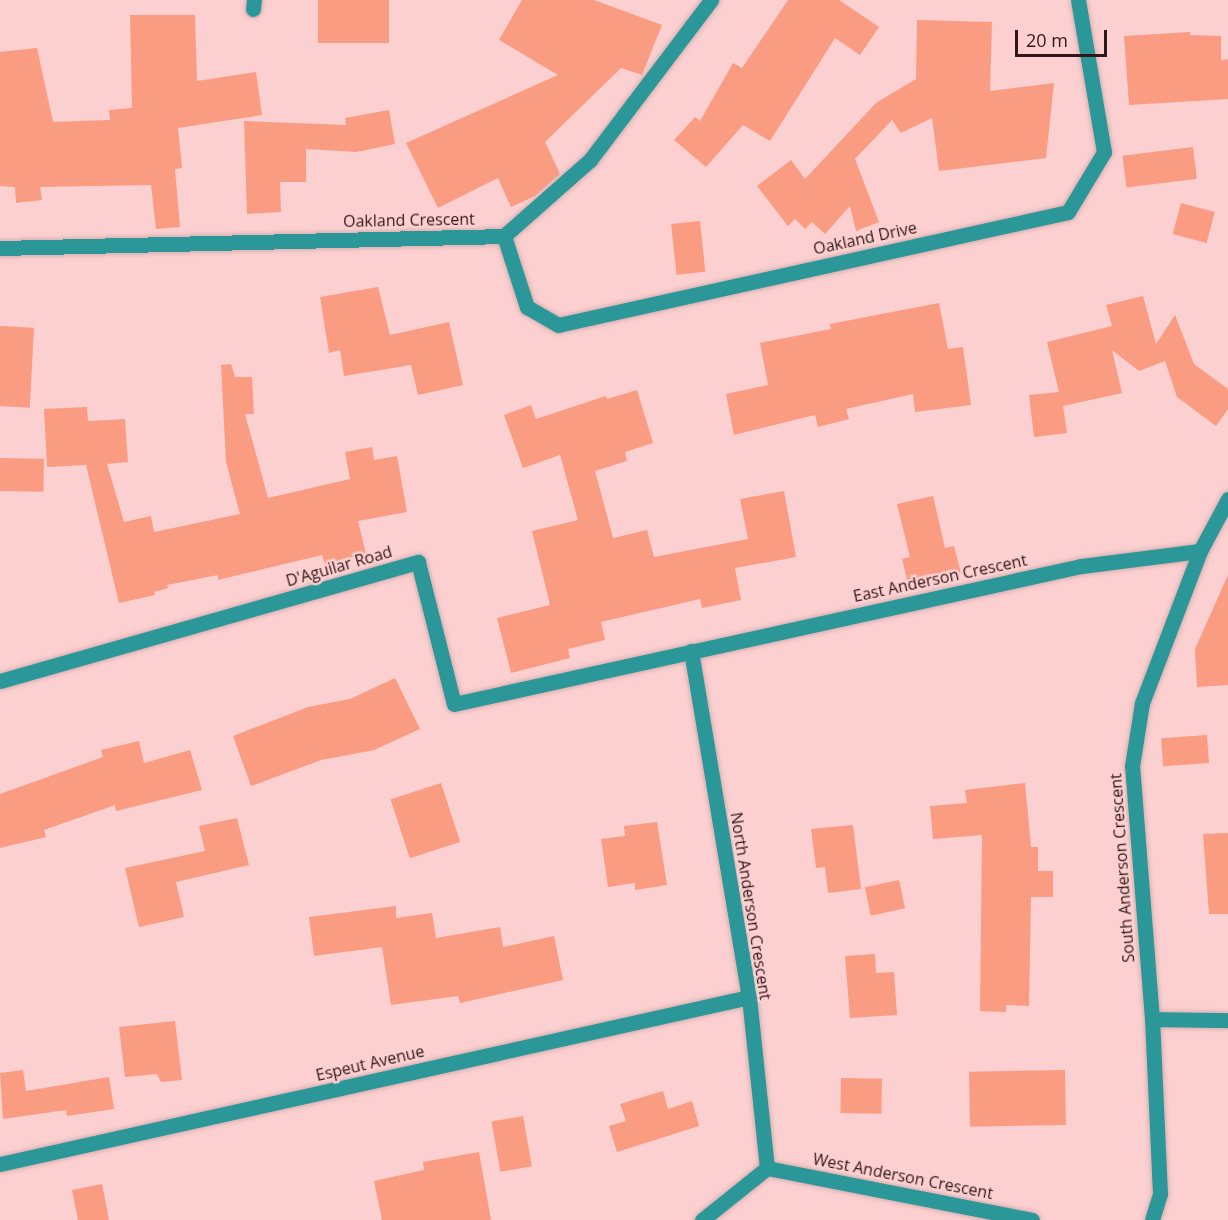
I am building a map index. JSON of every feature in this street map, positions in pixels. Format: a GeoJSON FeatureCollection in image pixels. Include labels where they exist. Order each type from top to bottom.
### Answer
{"type":"FeatureCollection","features":[{"type":"Feature","properties":{"kind":"street"},"geometry":{"type":"LineString","coordinates":[[504,236],[590,160],[711,0]]}},
{"type":"Feature","properties":{"kind":"street","name":"Oakland Drive"},"geometry":{"type":"LineString","coordinates":[[504,236],[527,307],[558,325],[1068,212],[1104,152],[1078,0]]}},
{"type":"Feature","properties":{"kind":"street","name":"Oakland Crescent"},"geometry":{"type":"LineString","coordinates":[[0,248],[504,236]]}},
{"type":"Feature","properties":{"kind":"street","name":"South Anderson Crescent"},"geometry":{"type":"LineString","coordinates":[[1152,1220],[1160,1194],[1152,1019],[1132,766],[1142,703],[1200,551],[1228,499]]}},
{"type":"Feature","properties":{"kind":"street","name":"East Anderson Crescent"},"geometry":{"type":"LineString","coordinates":[[690,651],[1081,566],[1200,551]]}},
{"type":"Feature","properties":{"kind":"street","name":"D'Aguilar Road"},"geometry":{"type":"LineString","coordinates":[[0,681],[418,562],[454,704],[690,651]]}},
{"type":"Feature","properties":{"kind":"street","name":"North Anderson Crescent"},"geometry":{"type":"LineString","coordinates":[[690,651],[748,997],[767,1168]]}},
{"type":"Feature","properties":{"kind":"street","name":"Espeut Avenue"},"geometry":{"type":"LineString","coordinates":[[0,1164],[748,997]]}},
{"type":"Feature","properties":{"kind":"street"},"geometry":{"type":"LineString","coordinates":[[1152,1019],[1228,1020]]}},
{"type":"Feature","properties":{"kind":"street"},"geometry":{"type":"LineString","coordinates":[[702,1220],[767,1168]]}},
{"type":"Feature","properties":{"kind":"street","name":"West Anderson Crescent"},"geometry":{"type":"LineString","coordinates":[[767,1168],[1032,1220]]}},
{"type":"Feature","properties":{"kind":"building"},"geometry":{"type":"Polygon","coordinates":[[[318,0],[389,0],[389,43],[318,43],[318,0]]]}},
{"type":"Feature","properties":{"kind":"building"},"geometry":{"type":"Polygon","coordinates":[[[522,0],[594,0],[662,25],[642,75],[621,68],[545,142],[560,174],[535,196],[511,207],[498,178],[438,208],[406,143],[558,75],[499,40],[522,0]]]}},
{"type":"Feature","properties":{"kind":"building"},"geometry":{"type":"Polygon","coordinates":[[[788,0],[839,0],[879,27],[860,55],[835,38],[770,141],[743,125],[706,167],[674,140],[695,117],[700,121],[733,63],[742,68],[788,0]]]}},
{"type":"Feature","properties":{"kind":"building"},"geometry":{"type":"Polygon","coordinates":[[[130,15],[195,15],[197,81],[256,72],[262,115],[178,128],[182,168],[175,169],[180,227],[156,229],[151,185],[40,187],[42,200],[16,203],[15,187],[0,186],[0,52],[37,48],[53,122],[110,120],[109,110],[132,108],[130,15]]]}},
{"type":"Feature","properties":{"kind":"building"},"geometry":{"type":"Polygon","coordinates":[[[917,20],[992,22],[990,91],[1054,83],[1046,158],[939,171],[932,118],[901,133],[892,120],[855,159],[879,222],[856,231],[850,206],[825,234],[812,222],[805,229],[795,219],[788,226],[757,186],[791,160],[805,179],[876,103],[916,79],[917,20]]]}},
{"type":"Feature","properties":{"kind":"building"},"geometry":{"type":"Polygon","coordinates":[[[1190,32],[1190,35],[1221,36],[1221,60],[1228,59],[1228,99],[1129,105],[1124,36],[1190,32]]]}},
{"type":"Feature","properties":{"kind":"building"},"geometry":{"type":"Polygon","coordinates":[[[389,110],[395,144],[356,152],[306,149],[306,182],[280,182],[281,212],[247,214],[244,121],[346,125],[345,118],[389,110]]]}},
{"type":"Feature","properties":{"kind":"building"},"geometry":{"type":"Polygon","coordinates":[[[1193,147],[1197,179],[1126,187],[1123,156],[1193,147]]]}},
{"type":"Feature","properties":{"kind":"building"},"geometry":{"type":"Polygon","coordinates":[[[1181,203],[1215,212],[1207,243],[1173,234],[1181,203]]]}},
{"type":"Feature","properties":{"kind":"building"},"geometry":{"type":"Polygon","coordinates":[[[700,221],[705,272],[676,275],[671,224],[700,221]]]}},
{"type":"Feature","properties":{"kind":"building"},"geometry":{"type":"Polygon","coordinates":[[[378,287],[390,335],[449,322],[463,385],[418,395],[411,365],[344,376],[340,350],[329,353],[320,297],[378,287]]]}},
{"type":"Feature","properties":{"kind":"building"},"geometry":{"type":"Polygon","coordinates":[[[1143,296],[1156,344],[1175,315],[1194,364],[1228,389],[1228,409],[1216,426],[1177,397],[1165,361],[1139,371],[1112,350],[1122,393],[1063,406],[1067,433],[1034,437],[1029,395],[1059,392],[1047,342],[1112,326],[1106,305],[1143,296]]]}},
{"type":"Feature","properties":{"kind":"building"},"geometry":{"type":"Polygon","coordinates":[[[939,303],[948,349],[963,347],[971,405],[915,412],[913,394],[846,409],[849,419],[818,427],[815,415],[734,435],[726,394],[768,385],[760,343],[831,329],[830,324],[939,303]]]}},
{"type":"Feature","properties":{"kind":"building"},"geometry":{"type":"Polygon","coordinates":[[[0,326],[34,328],[30,408],[0,406],[0,326]]]}},
{"type":"Feature","properties":{"kind":"building"},"geometry":{"type":"Polygon","coordinates":[[[231,364],[235,377],[252,377],[254,414],[245,414],[268,498],[350,479],[345,452],[372,447],[374,460],[397,456],[407,512],[358,521],[366,554],[325,564],[322,555],[218,580],[218,575],[167,585],[168,588],[154,592],[155,595],[119,603],[86,465],[47,467],[44,409],[87,407],[88,421],[125,419],[128,462],[107,464],[124,522],[151,516],[154,532],[240,514],[226,462],[221,365],[231,364]]]}},
{"type":"Feature","properties":{"kind":"building"},"geometry":{"type":"Polygon","coordinates":[[[637,390],[653,443],[625,452],[627,461],[595,471],[613,538],[647,530],[654,557],[748,539],[740,499],[784,491],[796,557],[735,568],[741,600],[702,608],[700,599],[601,622],[605,640],[568,649],[570,658],[511,673],[497,618],[550,605],[532,531],[578,520],[560,455],[523,468],[504,415],[531,405],[536,419],[606,396],[607,399],[637,390]]]}},
{"type":"Feature","properties":{"kind":"building"},"geometry":{"type":"Polygon","coordinates":[[[0,458],[44,459],[43,492],[0,491],[0,458]]]}},
{"type":"Feature","properties":{"kind":"building"},"geometry":{"type":"Polygon","coordinates":[[[933,496],[945,548],[954,546],[961,573],[909,587],[902,559],[910,557],[897,504],[933,496]]]}},
{"type":"Feature","properties":{"kind":"building"},"geometry":{"type":"Polygon","coordinates":[[[1228,575],[1228,685],[1197,687],[1195,649],[1228,575]]]}},
{"type":"Feature","properties":{"kind":"building"},"geometry":{"type":"Polygon","coordinates":[[[395,678],[420,729],[374,750],[321,760],[251,786],[233,736],[308,707],[350,699],[395,678]]]}},
{"type":"Feature","properties":{"kind":"building"},"geometry":{"type":"Polygon","coordinates":[[[1207,735],[1209,763],[1163,766],[1161,738],[1207,735]]]}},
{"type":"Feature","properties":{"kind":"building"},"geometry":{"type":"Polygon","coordinates":[[[139,741],[144,763],[190,750],[202,790],[116,811],[115,805],[44,830],[46,837],[0,848],[0,794],[103,757],[101,750],[139,741]]]}},
{"type":"Feature","properties":{"kind":"building"},"geometry":{"type":"Polygon","coordinates":[[[441,783],[460,842],[410,858],[391,799],[441,783]]]}},
{"type":"Feature","properties":{"kind":"building"},"geometry":{"type":"Polygon","coordinates":[[[1025,783],[1031,847],[1038,847],[1038,871],[1053,871],[1053,897],[1031,897],[1029,1006],[1006,1005],[1006,1012],[980,1011],[982,835],[933,839],[930,806],[967,803],[965,790],[1025,783]]]}},
{"type":"Feature","properties":{"kind":"building"},"geometry":{"type":"Polygon","coordinates":[[[237,818],[249,865],[176,882],[184,917],[139,927],[125,868],[205,851],[199,826],[237,818]]]}},
{"type":"Feature","properties":{"kind":"building"},"geometry":{"type":"Polygon","coordinates":[[[657,822],[667,885],[635,890],[635,883],[608,887],[601,839],[625,836],[624,826],[657,822]]]}},
{"type":"Feature","properties":{"kind":"building"},"geometry":{"type":"Polygon","coordinates":[[[853,825],[861,889],[828,893],[825,867],[816,868],[811,829],[853,825]]]}},
{"type":"Feature","properties":{"kind":"building"},"geometry":{"type":"Polygon","coordinates":[[[1228,833],[1228,914],[1209,914],[1203,834],[1228,833]]]}},
{"type":"Feature","properties":{"kind":"building"},"geometry":{"type":"Polygon","coordinates":[[[899,880],[905,908],[871,916],[865,887],[899,880]]]}},
{"type":"Feature","properties":{"kind":"building"},"geometry":{"type":"Polygon","coordinates":[[[396,906],[396,918],[432,913],[436,938],[500,927],[503,947],[554,936],[563,980],[460,1003],[458,996],[391,1005],[382,947],[314,956],[309,917],[396,906]]]}},
{"type":"Feature","properties":{"kind":"building"},"geometry":{"type":"Polygon","coordinates":[[[875,954],[876,973],[894,972],[897,1015],[850,1018],[845,956],[875,954]]]}},
{"type":"Feature","properties":{"kind":"building"},"geometry":{"type":"Polygon","coordinates":[[[175,1021],[182,1080],[161,1082],[157,1074],[125,1077],[119,1027],[175,1021]]]}},
{"type":"Feature","properties":{"kind":"building"},"geometry":{"type":"Polygon","coordinates":[[[23,1070],[26,1091],[109,1077],[114,1109],[67,1116],[66,1110],[3,1119],[0,1073],[23,1070]]]}},
{"type":"Feature","properties":{"kind":"building"},"geometry":{"type":"Polygon","coordinates":[[[1065,1070],[1066,1125],[970,1127],[969,1072],[1065,1070]]]}},
{"type":"Feature","properties":{"kind":"building"},"geometry":{"type":"Polygon","coordinates":[[[841,1078],[882,1079],[881,1114],[840,1113],[841,1078]]]}},
{"type":"Feature","properties":{"kind":"building"},"geometry":{"type":"Polygon","coordinates":[[[663,1091],[668,1109],[692,1101],[699,1126],[617,1152],[609,1126],[626,1121],[620,1104],[663,1091]]]}},
{"type":"Feature","properties":{"kind":"building"},"geometry":{"type":"Polygon","coordinates":[[[523,1116],[532,1166],[500,1172],[491,1122],[523,1116]]]}},
{"type":"Feature","properties":{"kind":"building"},"geometry":{"type":"Polygon","coordinates":[[[479,1152],[491,1220],[382,1220],[374,1181],[424,1170],[423,1162],[479,1152]]]}},
{"type":"Feature","properties":{"kind":"building"},"geometry":{"type":"Polygon","coordinates":[[[102,1184],[109,1220],[78,1220],[72,1190],[102,1184]]]}}]}
